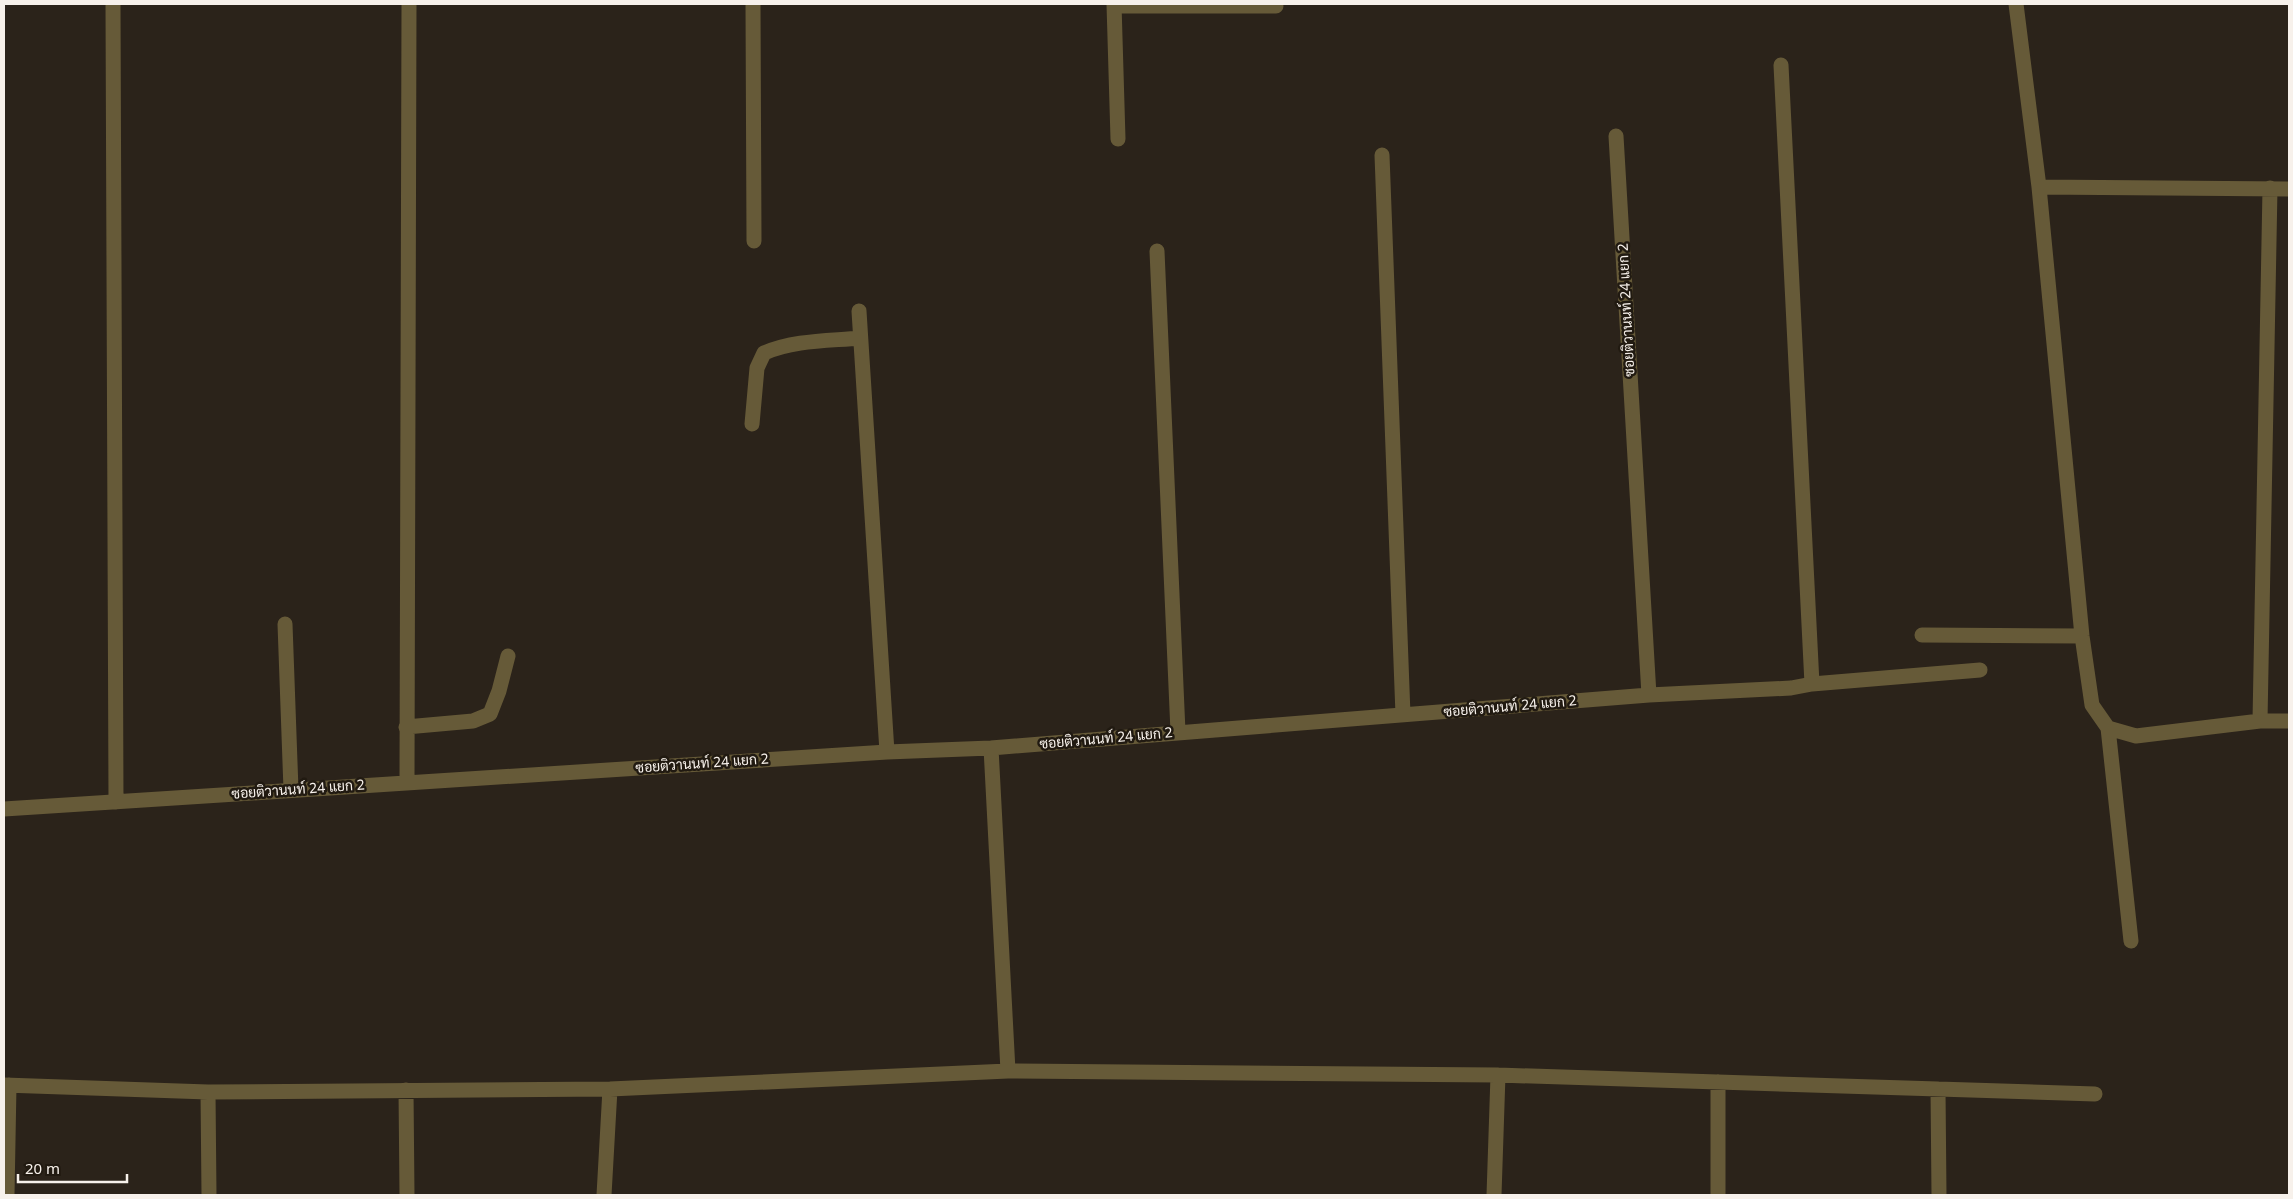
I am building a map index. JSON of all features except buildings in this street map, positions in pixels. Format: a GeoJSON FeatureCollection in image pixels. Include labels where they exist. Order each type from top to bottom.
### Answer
{"type":"FeatureCollection","features":[{"type":"Feature","properties":{"kind":"street"},"geometry":{"type":"LineString","coordinates":[[114,4],[116,802]]}},
{"type":"Feature","properties":{"kind":"street"},"geometry":{"type":"LineString","coordinates":[[407,782],[410,4]]}},
{"type":"Feature","properties":{"kind":"street"},"geometry":{"type":"LineString","coordinates":[[754,4],[754,241]]}},
{"type":"Feature","properties":{"kind":"street"},"geometry":{"type":"LineString","coordinates":[[2016,4],[2039,187],[2082,636],[2092,705],[2108,728],[2131,941]]}},
{"type":"Feature","properties":{"kind":"street"},"geometry":{"type":"LineString","coordinates":[[1118,139],[1114,5],[1276,6]]}},
{"type":"Feature","properties":{"kind":"street"},"geometry":{"type":"LineString","coordinates":[[1781,65],[1812,684]]}},
{"type":"Feature","properties":{"kind":"street","name":"ซอยติวานนท์ 24 แยก 2"},"geometry":{"type":"LineString","coordinates":[[4,809],[887,752],[991,748],[1649,695],[1616,136]]}},
{"type":"Feature","properties":{"kind":"street"},"geometry":{"type":"LineString","coordinates":[[1382,155],[1402,715]]}},
{"type":"Feature","properties":{"kind":"street"},"geometry":{"type":"LineString","coordinates":[[2039,187],[2289,189]]}},
{"type":"Feature","properties":{"kind":"street"},"geometry":{"type":"LineString","coordinates":[[2260,721],[2270,188]]}},
{"type":"Feature","properties":{"kind":"street"},"geometry":{"type":"LineString","coordinates":[[1157,252],[1178,732]]}},
{"type":"Feature","properties":{"kind":"street"},"geometry":{"type":"LineString","coordinates":[[859,311],[887,752]]}},
{"type":"Feature","properties":{"kind":"street"},"geometry":{"type":"LineString","coordinates":[[752,424],[757,368],[764,353],[779,347],[799,343],[860,338]]}},
{"type":"Feature","properties":{"kind":"street"},"geometry":{"type":"LineString","coordinates":[[285,624],[291,790]]}},
{"type":"Feature","properties":{"kind":"street"},"geometry":{"type":"LineString","coordinates":[[1922,635],[2082,636]]}},
{"type":"Feature","properties":{"kind":"street"},"geometry":{"type":"LineString","coordinates":[[406,727],[473,721],[490,714],[499,691],[508,656]]}},
{"type":"Feature","properties":{"kind":"street"},"geometry":{"type":"LineString","coordinates":[[1649,695],[1791,688],[1812,684],[1980,670]]}},
{"type":"Feature","properties":{"kind":"street"},"geometry":{"type":"LineString","coordinates":[[2108,728],[2136,736],[2260,721],[2289,721]]}},
{"type":"Feature","properties":{"kind":"street"},"geometry":{"type":"LineString","coordinates":[[991,748],[1008,1070]]}},
{"type":"Feature","properties":{"kind":"street"},"geometry":{"type":"LineString","coordinates":[[7,1195],[6,1085],[208,1092],[610,1089],[1008,1070],[1498,1075],[2095,1094]]}},
{"type":"Feature","properties":{"kind":"street"},"geometry":{"type":"LineString","coordinates":[[1494,1195],[1498,1075]]}},
{"type":"Feature","properties":{"kind":"street"},"geometry":{"type":"LineString","coordinates":[[1718,1082],[1718,1195]]}},
{"type":"Feature","properties":{"kind":"street"},"geometry":{"type":"LineString","coordinates":[[604,1195],[610,1089]]}},
{"type":"Feature","properties":{"kind":"street"},"geometry":{"type":"LineString","coordinates":[[1938,1089],[1939,1195]]}},
{"type":"Feature","properties":{"kind":"street"},"geometry":{"type":"LineString","coordinates":[[406,1090],[407,1195]]}},
{"type":"Feature","properties":{"kind":"street"},"geometry":{"type":"LineString","coordinates":[[208,1092],[209,1195]]}}]}
